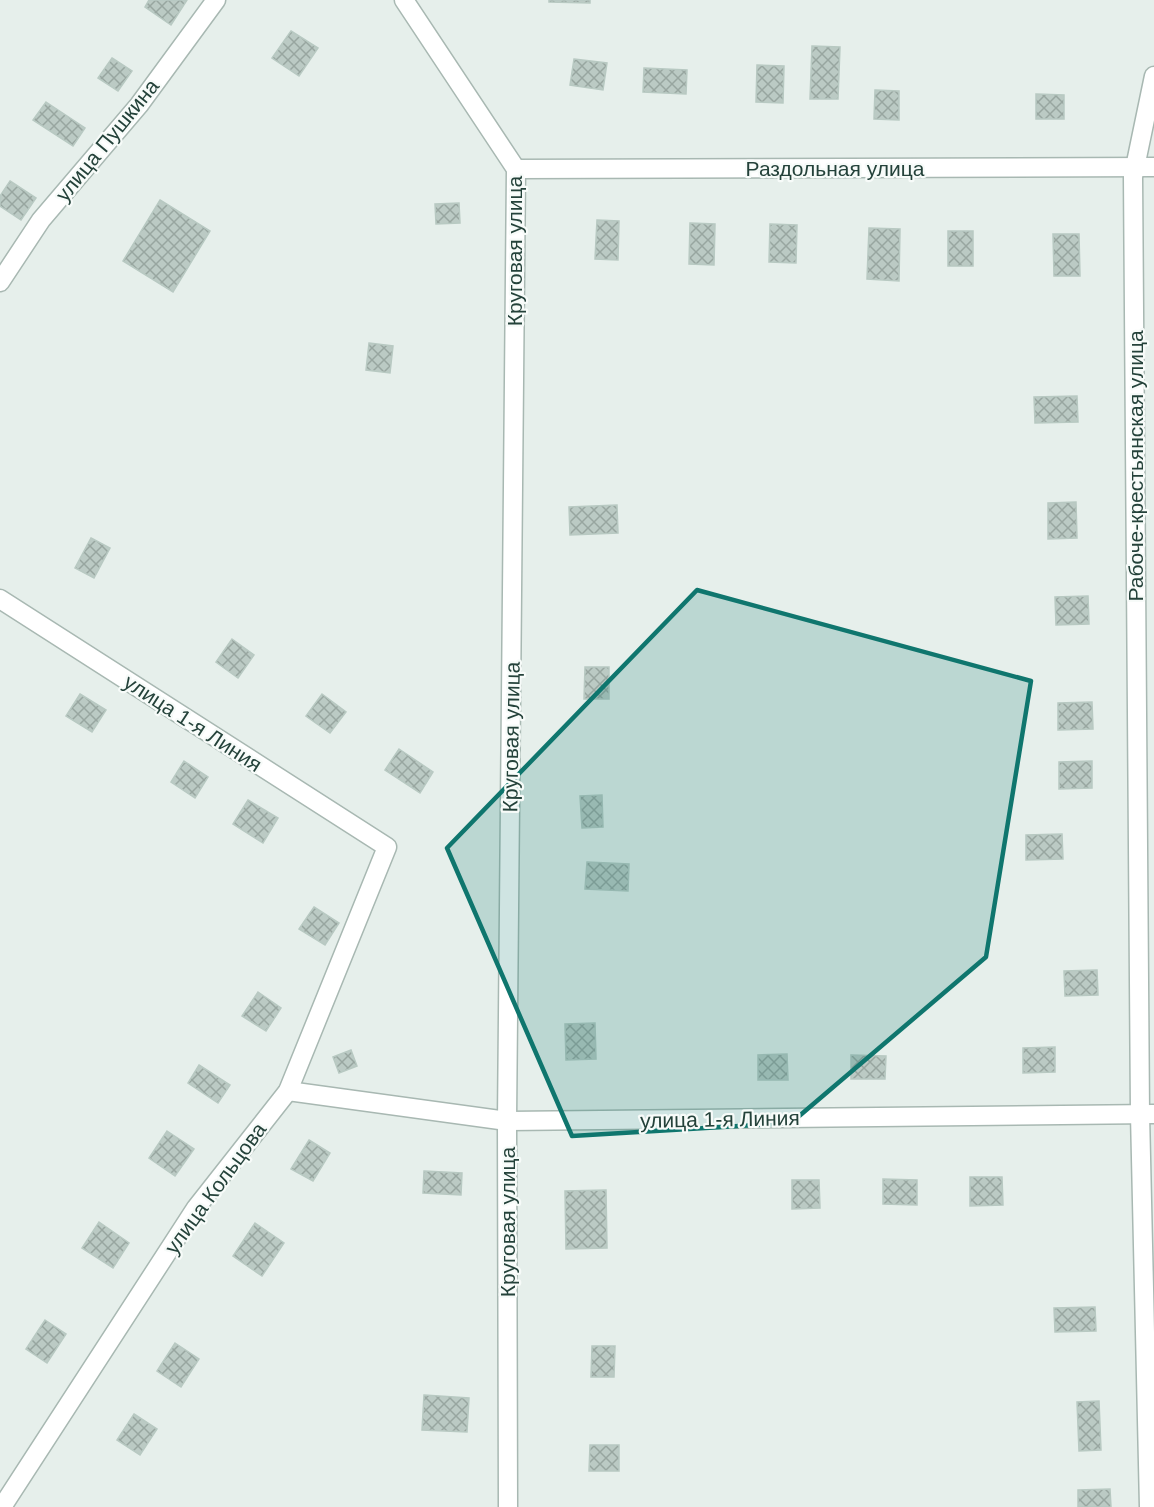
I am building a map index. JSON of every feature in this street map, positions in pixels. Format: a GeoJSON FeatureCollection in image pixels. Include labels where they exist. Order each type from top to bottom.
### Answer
{"type":"FeatureCollection","features":[{"type":"Feature","properties":{"kind":"street","name":"улица Пушкина"},"geometry":{"type":"LineString","coordinates":[[0,282],[41,220],[139,105],[216,0]]}},
{"type":"Feature","properties":{"kind":"street","name":"Круговая улица"},"geometry":{"type":"LineString","coordinates":[[404,0],[516,169],[507,1121],[508,1507]]}},
{"type":"Feature","properties":{"kind":"street","name":"Рабоче-крестьянская улица"},"geometry":{"type":"LineString","coordinates":[[1149,1507],[1147,1114],[1133,177],[1154,76]]}},
{"type":"Feature","properties":{"kind":"street","name":"Раздольная улица"},"geometry":{"type":"LineString","coordinates":[[516,169],[1154,167]]}},
{"type":"Feature","properties":{"kind":"street","name":"улица 1-я Линия"},"geometry":{"type":"LineString","coordinates":[[0,599],[387,847]]}},
{"type":"Feature","properties":{"kind":"street","name":"улица Кольцова"},"geometry":{"type":"LineString","coordinates":[[2,1507],[196,1208],[288,1091],[387,847]]}},
{"type":"Feature","properties":{"kind":"street","name":"улица 1-я Линия"},"geometry":{"type":"LineString","coordinates":[[288,1091],[507,1121],[1147,1114]]}},
{"type":"Feature","properties":{"kind":"highlighted area"},"geometry":{"type":"Polygon","coordinates":[[[697,590],[1031,681],[986,957],[791,1123],[572,1136],[447,848],[697,590]]]}},
{"type":"Feature","properties":{"kind":"building"},"geometry":{"type":"Polygon","coordinates":[[[149,0],[187,0],[171,25],[145,7],[149,0]]]}},
{"type":"Feature","properties":{"kind":"building"},"geometry":{"type":"Polygon","coordinates":[[[549,0],[590,0],[590,3],[549,2],[549,0]]]}},
{"type":"Feature","properties":{"kind":"building"},"geometry":{"type":"Polygon","coordinates":[[[291,31],[318,48],[299,76],[272,58],[291,31]]]}},
{"type":"Feature","properties":{"kind":"building"},"geometry":{"type":"Polygon","coordinates":[[[812,46],[840,47],[838,99],[810,99],[812,46]]]}},
{"type":"Feature","properties":{"kind":"building"},"geometry":{"type":"Polygon","coordinates":[[[112,58],[132,71],[118,91],[98,78],[112,58]]]}},
{"type":"Feature","properties":{"kind":"building"},"geometry":{"type":"Polygon","coordinates":[[[574,59],[607,63],[603,90],[570,85],[574,59]]]}},
{"type":"Feature","properties":{"kind":"building"},"geometry":{"type":"Polygon","coordinates":[[[757,65],[784,66],[783,103],[756,102],[757,65]]]}},
{"type":"Feature","properties":{"kind":"building"},"geometry":{"type":"Polygon","coordinates":[[[644,68],[687,70],[686,94],[643,92],[644,68]]]}},
{"type":"Feature","properties":{"kind":"building"},"geometry":{"type":"Polygon","coordinates":[[[875,90],[899,91],[899,120],[874,119],[875,90]]]}},
{"type":"Feature","properties":{"kind":"building"},"geometry":{"type":"Polygon","coordinates":[[[1036,94],[1064,95],[1064,119],[1036,119],[1036,94]]]}},
{"type":"Feature","properties":{"kind":"building"},"geometry":{"type":"Polygon","coordinates":[[[46,102],[85,128],[73,146],[33,120],[46,102]]]}},
{"type":"Feature","properties":{"kind":"building"},"geometry":{"type":"Polygon","coordinates":[[[10,181],[36,198],[21,220],[0,206],[0,196],[10,181]]]}},
{"type":"Feature","properties":{"kind":"building"},"geometry":{"type":"Polygon","coordinates":[[[160,200],[210,231],[173,292],[123,261],[160,200]]]}},
{"type":"Feature","properties":{"kind":"building"},"geometry":{"type":"Polygon","coordinates":[[[459,203],[460,223],[436,224],[435,204],[459,203]]]}},
{"type":"Feature","properties":{"kind":"building"},"geometry":{"type":"Polygon","coordinates":[[[597,220],[619,221],[618,260],[595,259],[597,220]]]}},
{"type":"Feature","properties":{"kind":"building"},"geometry":{"type":"Polygon","coordinates":[[[690,223],[715,224],[714,265],[689,264],[690,223]]]}},
{"type":"Feature","properties":{"kind":"building"},"geometry":{"type":"Polygon","coordinates":[[[770,224],[797,225],[796,263],[769,262],[770,224]]]}},
{"type":"Feature","properties":{"kind":"building"},"geometry":{"type":"Polygon","coordinates":[[[869,228],[900,229],[899,281],[867,279],[869,228]]]}},
{"type":"Feature","properties":{"kind":"building"},"geometry":{"type":"Polygon","coordinates":[[[948,231],[973,231],[973,266],[948,266],[948,231]]]}},
{"type":"Feature","properties":{"kind":"building"},"geometry":{"type":"Polygon","coordinates":[[[1053,234],[1079,234],[1080,276],[1054,276],[1053,234]]]}},
{"type":"Feature","properties":{"kind":"building"},"geometry":{"type":"Polygon","coordinates":[[[369,343],[393,346],[390,373],[366,370],[369,343]]]}},
{"type":"Feature","properties":{"kind":"building"},"geometry":{"type":"Polygon","coordinates":[[[1077,396],[1078,422],[1035,423],[1034,397],[1077,396]]]}},
{"type":"Feature","properties":{"kind":"building"},"geometry":{"type":"Polygon","coordinates":[[[1076,502],[1077,538],[1048,539],[1048,503],[1076,502]]]}},
{"type":"Feature","properties":{"kind":"building"},"geometry":{"type":"Polygon","coordinates":[[[617,505],[618,533],[570,535],[569,507],[617,505]]]}},
{"type":"Feature","properties":{"kind":"building"},"geometry":{"type":"Polygon","coordinates":[[[91,538],[110,548],[94,578],[75,568],[91,538]]]}},
{"type":"Feature","properties":{"kind":"building"},"geometry":{"type":"Polygon","coordinates":[[[1088,596],[1089,624],[1056,625],[1055,597],[1088,596]]]}},
{"type":"Feature","properties":{"kind":"building"},"geometry":{"type":"Polygon","coordinates":[[[232,639],[254,655],[238,678],[216,662],[232,639]]]}},
{"type":"Feature","properties":{"kind":"building"},"geometry":{"type":"Polygon","coordinates":[[[585,667],[609,667],[609,699],[584,699],[585,667]]]}},
{"type":"Feature","properties":{"kind":"building"},"geometry":{"type":"Polygon","coordinates":[[[80,694],[106,710],[92,732],[66,716],[80,694]]]}},
{"type":"Feature","properties":{"kind":"building"},"geometry":{"type":"Polygon","coordinates":[[[322,694],[346,712],[330,733],[306,716],[322,694]]]}},
{"type":"Feature","properties":{"kind":"building"},"geometry":{"type":"Polygon","coordinates":[[[1092,702],[1093,729],[1058,730],[1058,703],[1092,702]]]}},
{"type":"Feature","properties":{"kind":"building"},"geometry":{"type":"Polygon","coordinates":[[[399,749],[433,772],[420,793],[385,770],[399,749]]]}},
{"type":"Feature","properties":{"kind":"building"},"geometry":{"type":"Polygon","coordinates":[[[184,761],[208,777],[195,798],[171,782],[184,761]]]}},
{"type":"Feature","properties":{"kind":"building"},"geometry":{"type":"Polygon","coordinates":[[[1092,761],[1092,788],[1059,789],[1059,762],[1092,761]]]}},
{"type":"Feature","properties":{"kind":"building"},"geometry":{"type":"Polygon","coordinates":[[[602,795],[603,827],[582,828],[580,796],[602,795]]]}},
{"type":"Feature","properties":{"kind":"building"},"geometry":{"type":"Polygon","coordinates":[[[248,800],[278,818],[263,843],[233,824],[248,800]]]}},
{"type":"Feature","properties":{"kind":"building"},"geometry":{"type":"Polygon","coordinates":[[[1062,834],[1063,859],[1026,860],[1026,835],[1062,834]]]}},
{"type":"Feature","properties":{"kind":"building"},"geometry":{"type":"Polygon","coordinates":[[[587,862],[629,864],[628,891],[585,889],[587,862]]]}},
{"type":"Feature","properties":{"kind":"building"},"geometry":{"type":"Polygon","coordinates":[[[314,907],[339,923],[325,945],[299,929],[314,907]]]}},
{"type":"Feature","properties":{"kind":"building"},"geometry":{"type":"Polygon","coordinates":[[[1097,970],[1098,995],[1065,996],[1064,971],[1097,970]]]}},
{"type":"Feature","properties":{"kind":"building"},"geometry":{"type":"Polygon","coordinates":[[[258,992],[281,1008],[266,1031],[242,1016],[258,992]]]}},
{"type":"Feature","properties":{"kind":"building"},"geometry":{"type":"Polygon","coordinates":[[[595,1023],[596,1059],[566,1060],[565,1024],[595,1023]]]}},
{"type":"Feature","properties":{"kind":"building"},"geometry":{"type":"Polygon","coordinates":[[[1055,1047],[1055,1072],[1023,1073],[1023,1048],[1055,1047]]]}},
{"type":"Feature","properties":{"kind":"building"},"geometry":{"type":"Polygon","coordinates":[[[351,1050],[357,1066],[339,1073],[333,1057],[351,1050]]]}},
{"type":"Feature","properties":{"kind":"building"},"geometry":{"type":"Polygon","coordinates":[[[787,1054],[788,1080],[758,1080],[758,1055],[787,1054]]]}},
{"type":"Feature","properties":{"kind":"building"},"geometry":{"type":"Polygon","coordinates":[[[851,1055],[886,1056],[885,1079],[851,1079],[851,1055]]]}},
{"type":"Feature","properties":{"kind":"building"},"geometry":{"type":"Polygon","coordinates":[[[199,1065],[230,1085],[218,1103],[188,1083],[199,1065]]]}},
{"type":"Feature","properties":{"kind":"building"},"geometry":{"type":"Polygon","coordinates":[[[167,1131],[194,1149],[175,1176],[149,1158],[167,1131]]]}},
{"type":"Feature","properties":{"kind":"building"},"geometry":{"type":"Polygon","coordinates":[[[309,1140],[330,1153],[313,1181],[291,1169],[309,1140]]]}},
{"type":"Feature","properties":{"kind":"building"},"geometry":{"type":"Polygon","coordinates":[[[424,1171],[462,1173],[461,1195],[423,1193],[424,1171]]]}},
{"type":"Feature","properties":{"kind":"building"},"geometry":{"type":"Polygon","coordinates":[[[970,1177],[1002,1177],[1003,1205],[970,1206],[970,1177]]]}},
{"type":"Feature","properties":{"kind":"building"},"geometry":{"type":"Polygon","coordinates":[[[883,1179],[917,1180],[917,1205],[883,1204],[883,1179]]]}},
{"type":"Feature","properties":{"kind":"building"},"geometry":{"type":"Polygon","coordinates":[[[792,1180],[819,1180],[820,1208],[792,1209],[792,1180]]]}},
{"type":"Feature","properties":{"kind":"building"},"geometry":{"type":"Polygon","coordinates":[[[606,1190],[607,1248],[566,1249],[565,1191],[606,1190]]]}},
{"type":"Feature","properties":{"kind":"building"},"geometry":{"type":"Polygon","coordinates":[[[99,1222],[129,1243],[113,1268],[82,1248],[99,1222]]]}},
{"type":"Feature","properties":{"kind":"building"},"geometry":{"type":"Polygon","coordinates":[[[255,1223],[284,1243],[262,1276],[233,1256],[255,1223]]]}},
{"type":"Feature","properties":{"kind":"building"},"geometry":{"type":"Polygon","coordinates":[[[1095,1307],[1096,1331],[1055,1332],[1054,1308],[1095,1307]]]}},
{"type":"Feature","properties":{"kind":"building"},"geometry":{"type":"Polygon","coordinates":[[[45,1320],[66,1334],[47,1363],[26,1349],[45,1320]]]}},
{"type":"Feature","properties":{"kind":"building"},"geometry":{"type":"Polygon","coordinates":[[[175,1343],[199,1359],[181,1387],[157,1371],[175,1343]]]}},
{"type":"Feature","properties":{"kind":"building"},"geometry":{"type":"Polygon","coordinates":[[[592,1346],[615,1346],[614,1377],[591,1377],[592,1346]]]}},
{"type":"Feature","properties":{"kind":"building"},"geometry":{"type":"Polygon","coordinates":[[[424,1395],[469,1398],[467,1432],[422,1430],[424,1395]]]}},
{"type":"Feature","properties":{"kind":"building"},"geometry":{"type":"Polygon","coordinates":[[[1099,1401],[1101,1450],[1079,1451],[1077,1402],[1099,1401]]]}},
{"type":"Feature","properties":{"kind":"building"},"geometry":{"type":"Polygon","coordinates":[[[134,1414],[157,1429],[140,1455],[117,1440],[134,1414]]]}},
{"type":"Feature","properties":{"kind":"building"},"geometry":{"type":"Polygon","coordinates":[[[590,1445],[619,1445],[619,1471],[589,1471],[590,1445]]]}},
{"type":"Feature","properties":{"kind":"building"},"geometry":{"type":"Polygon","coordinates":[[[1110,1489],[1111,1507],[1078,1507],[1078,1490],[1110,1489]]]}}]}
